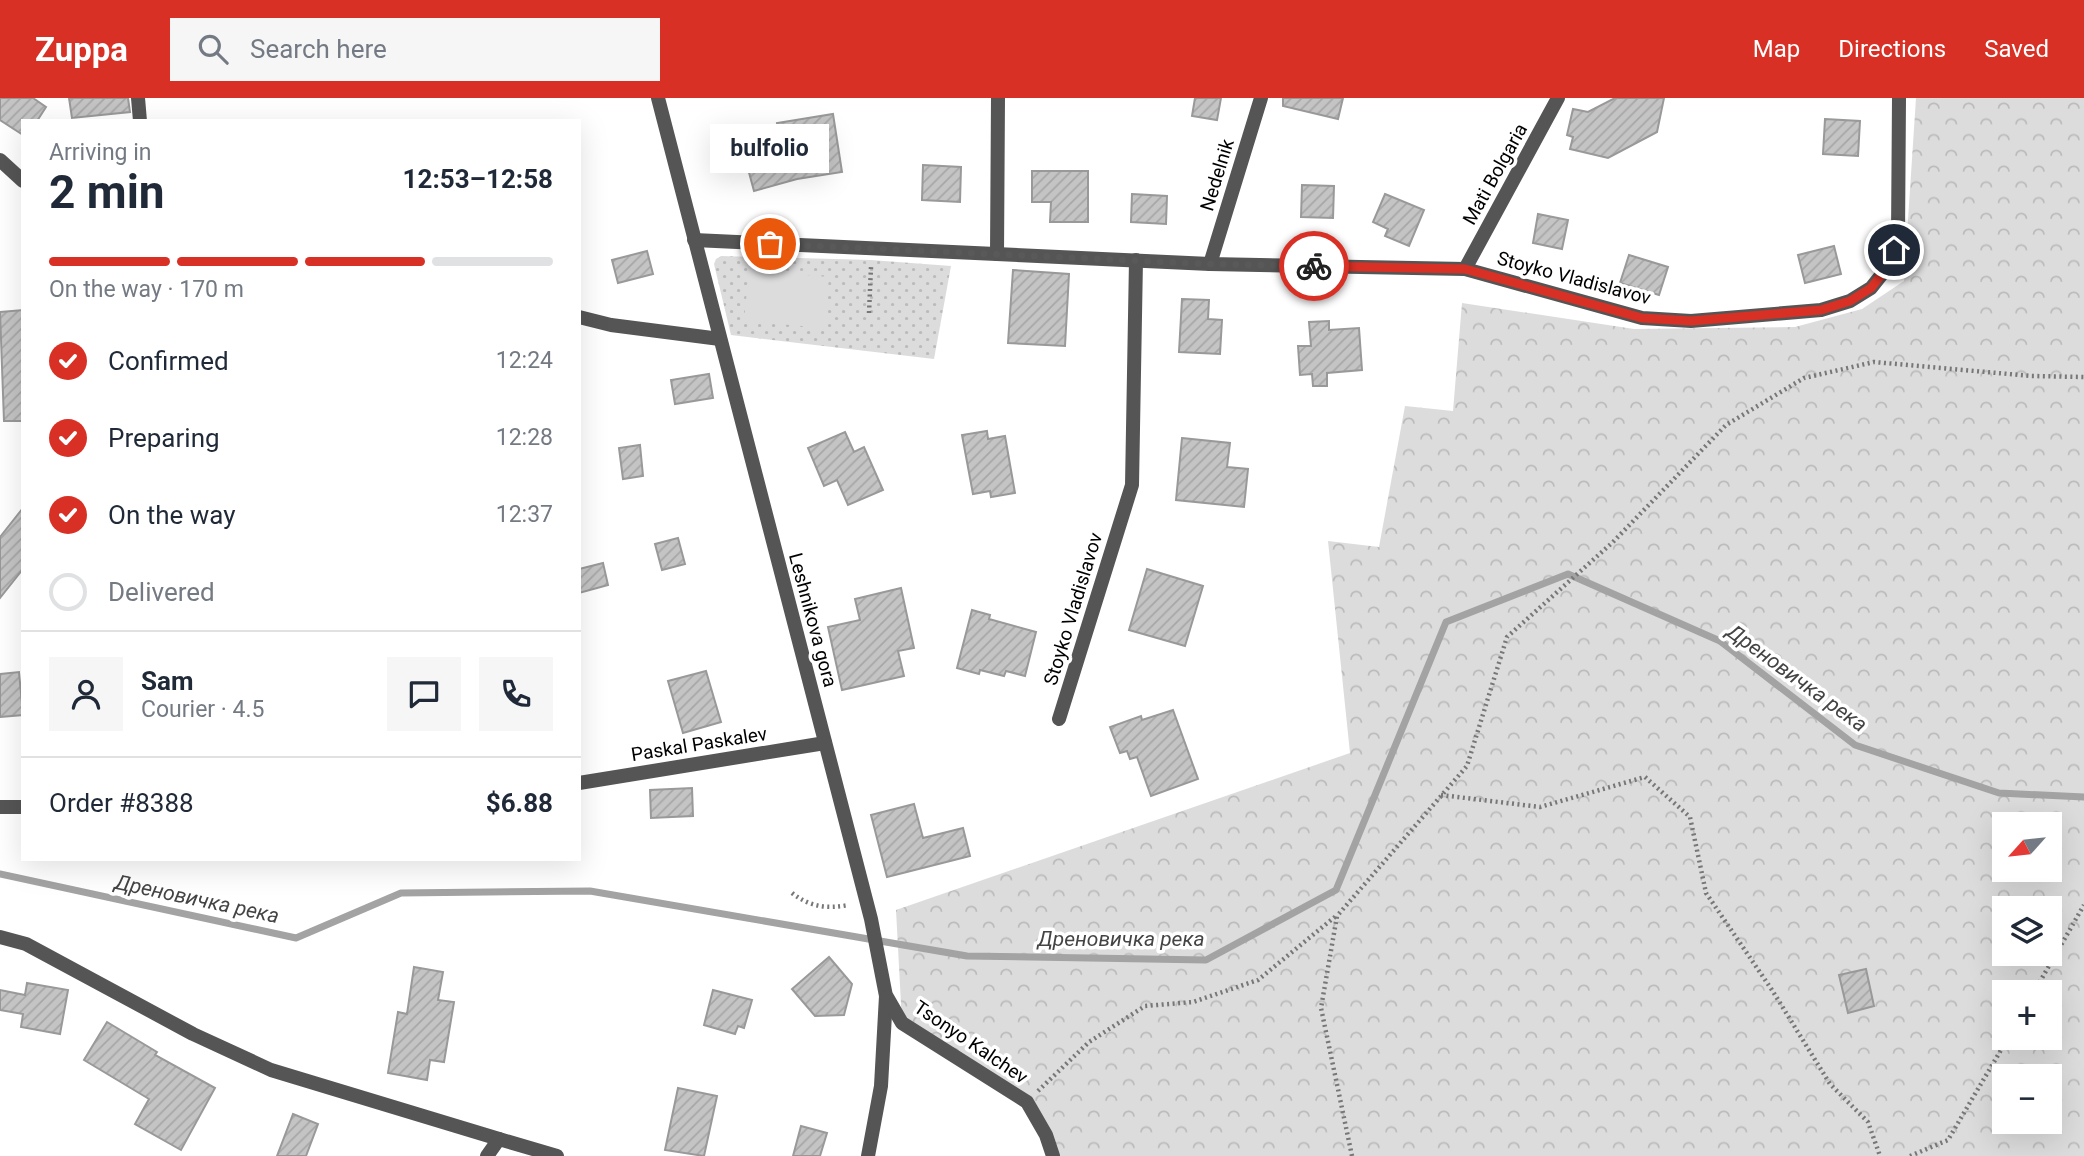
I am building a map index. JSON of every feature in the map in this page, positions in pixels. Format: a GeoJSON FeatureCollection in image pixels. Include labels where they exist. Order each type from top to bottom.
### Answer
{"type":"FeatureCollection","features":[{"type":"Feature","properties":{"kind":"street"},"geometry":{"type":"LineString","coordinates":[[138,98],[140,119]]}},
{"type":"Feature","properties":{"kind":"street","name":"Leshnikova gora"},"geometry":{"type":"LineString","coordinates":[[658,98],[871,919],[886,996],[881,1086],[868,1156]]}},
{"type":"Feature","properties":{"kind":"street"},"geometry":{"type":"LineString","coordinates":[[997,254],[998,98]]}},
{"type":"Feature","properties":{"kind":"street","name":"Nedelnik"},"geometry":{"type":"LineString","coordinates":[[1210,264],[1261,98]]}},
{"type":"Feature","properties":{"kind":"street","name":"Mati Bolgaria"},"geometry":{"type":"LineString","coordinates":[[1465,269],[1558,98]]}},
{"type":"Feature","properties":{"kind":"street","name":"Stoyko Vladislavov"},"geometry":{"type":"LineString","coordinates":[[694,240],[1210,264],[1465,269],[1642,318],[1691,321],[1821,310],[1850,301],[1871,288],[1890,264],[1898,236],[1899,98]]}},
{"type":"Feature","properties":{"kind":"street"},"geometry":{"type":"LineString","coordinates":[[0,160],[21,179]]}},
{"type":"Feature","properties":{"kind":"street","name":"Stoyko Vladislavov"},"geometry":{"type":"LineString","coordinates":[[1059,719],[1132,485],[1136,260]]}},
{"type":"Feature","properties":{"kind":"street"},"geometry":{"type":"LineString","coordinates":[[581,318],[611,325],[720,339]]}},
{"type":"Feature","properties":{"kind":"street","name":"Paskal Paskalev"},"geometry":{"type":"LineString","coordinates":[[581,783],[825,743]]}},
{"type":"Feature","properties":{"kind":"street"},"geometry":{"type":"LineString","coordinates":[[0,807],[21,807]]}},
{"type":"Feature","properties":{"kind":"street"},"geometry":{"type":"LineString","coordinates":[[0,937],[26,944],[192,1034],[271,1070],[557,1156]]}},
{"type":"Feature","properties":{"kind":"street","name":"Tsonyo Kalchev"},"geometry":{"type":"LineString","coordinates":[[886,996],[902,1023],[1027,1102],[1046,1135],[1053,1156]]}},
{"type":"Feature","properties":{"kind":"street"},"geometry":{"type":"LineString","coordinates":[[487,1156],[499,1139]]}},
{"type":"Feature","properties":{"kind":"path"},"geometry":{"type":"LineString","coordinates":[[869,313],[871,248]]}},
{"type":"Feature","properties":{"kind":"path"},"geometry":{"type":"LineString","coordinates":[[1027,1102],[1089,1042],[1145,1006],[1193,1002],[1258,980],[1336,916],[1467,766],[1507,637],[1613,542],[1726,425],[1804,378],[1874,362],[2031,376],[2084,377]]}},
{"type":"Feature","properties":{"kind":"path"},"geometry":{"type":"LineString","coordinates":[[1441,795],[1540,807],[1645,777],[1690,817],[1706,894],[1772,990],[1830,1084],[1868,1122],[1880,1156]]}},
{"type":"Feature","properties":{"kind":"path"},"geometry":{"type":"LineString","coordinates":[[792,893],[802,901],[817,906],[839,907],[867,901]]}},
{"type":"Feature","properties":{"kind":"path"},"geometry":{"type":"LineString","coordinates":[[2041,980],[2084,905]]}},
{"type":"Feature","properties":{"kind":"path"},"geometry":{"type":"LineString","coordinates":[[1336,916],[1321,1008],[1352,1156]]}},
{"type":"Feature","properties":{"kind":"path"},"geometry":{"type":"LineString","coordinates":[[1910,1156],[1948,1140],[2001,1050]]}},
{"type":"Feature","properties":{"kind":"green space"},"geometry":{"type":"Polygon","coordinates":[[[1916,98],[2084,98],[2084,1156],[1053,1156],[1027,1102],[902,1023],[896,910],[1350,753],[1328,541],[1379,547],[1405,406],[1453,411],[1462,303],[1634,329],[1795,327],[1862,309],[1904,281],[1916,98]]]}},
{"type":"Feature","properties":{"kind":"green space"},"geometry":{"type":"Polygon","coordinates":[[[721,256],[871,260],[951,266],[934,359],[731,335],[714,264],[721,256]]]}},
{"type":"Feature","properties":{"kind":"green space"},"geometry":{"type":"Polygon","coordinates":[[[749,270],[829,277],[824,328],[744,321],[749,270]]]}},
{"type":"Feature","properties":{"kind":"building"},"geometry":{"type":"Polygon","coordinates":[[[0,98],[33,98],[46,107],[38,119],[21,119],[21,134],[0,120],[0,98]]]}},
{"type":"Feature","properties":{"kind":"building"},"geometry":{"type":"Polygon","coordinates":[[[69,98],[128,98],[130,112],[72,118],[69,98]]]}},
{"type":"Feature","properties":{"kind":"building"},"geometry":{"type":"Polygon","coordinates":[[[1195,98],[1221,98],[1217,120],[1192,116],[1195,98]]]}},
{"type":"Feature","properties":{"kind":"building"},"geometry":{"type":"Polygon","coordinates":[[[1283,98],[1343,98],[1338,119],[1283,106],[1283,98]]]}},
{"type":"Feature","properties":{"kind":"building"},"geometry":{"type":"Polygon","coordinates":[[[1615,98],[1664,98],[1657,132],[1608,158],[1570,149],[1573,137],[1567,135],[1573,109],[1588,112],[1615,98]]]}},
{"type":"Feature","properties":{"kind":"building"},"geometry":{"type":"Polygon","coordinates":[[[833,114],[842,172],[797,179],[754,191],[744,154],[780,143],[777,123],[833,114]]]}},
{"type":"Feature","properties":{"kind":"building"},"geometry":{"type":"Polygon","coordinates":[[[1825,119],[1860,121],[1858,156],[1823,154],[1825,119]]]}},
{"type":"Feature","properties":{"kind":"building"},"geometry":{"type":"Polygon","coordinates":[[[923,165],[961,167],[960,202],[922,200],[923,165]]]}},
{"type":"Feature","properties":{"kind":"building"},"geometry":{"type":"Polygon","coordinates":[[[1032,171],[1088,171],[1088,222],[1050,222],[1051,202],[1032,202],[1032,171]]]}},
{"type":"Feature","properties":{"kind":"building"},"geometry":{"type":"Polygon","coordinates":[[[1302,185],[1334,186],[1333,218],[1301,217],[1302,185]]]}},
{"type":"Feature","properties":{"kind":"building"},"geometry":{"type":"Polygon","coordinates":[[[1132,194],[1167,196],[1166,224],[1131,222],[1132,194]]]}},
{"type":"Feature","properties":{"kind":"building"},"geometry":{"type":"Polygon","coordinates":[[[1385,194],[1424,210],[1409,246],[1385,236],[1388,229],[1373,222],[1385,194]]]}},
{"type":"Feature","properties":{"kind":"building"},"geometry":{"type":"Polygon","coordinates":[[[1538,214],[1568,220],[1562,249],[1533,243],[1538,214]]]}},
{"type":"Feature","properties":{"kind":"building"},"geometry":{"type":"Polygon","coordinates":[[[1834,246],[1841,274],[1805,283],[1798,255],[1834,246]]]}},
{"type":"Feature","properties":{"kind":"building"},"geometry":{"type":"Polygon","coordinates":[[[647,251],[653,274],[618,283],[612,260],[647,251]]]}},
{"type":"Feature","properties":{"kind":"building"},"geometry":{"type":"Polygon","coordinates":[[[1629,255],[1668,267],[1659,295],[1620,283],[1629,255]]]}},
{"type":"Feature","properties":{"kind":"building"},"geometry":{"type":"Polygon","coordinates":[[[1013,270],[1069,274],[1065,346],[1008,343],[1013,270]]]}},
{"type":"Feature","properties":{"kind":"building"},"geometry":{"type":"Polygon","coordinates":[[[1182,299],[1209,300],[1208,319],[1222,320],[1220,354],[1179,352],[1182,299]]]}},
{"type":"Feature","properties":{"kind":"building"},"geometry":{"type":"Polygon","coordinates":[[[21,310],[21,421],[4,421],[0,312],[21,310]]]}},
{"type":"Feature","properties":{"kind":"building"},"geometry":{"type":"Polygon","coordinates":[[[1329,321],[1329,330],[1359,328],[1362,370],[1327,373],[1327,386],[1313,386],[1312,374],[1300,375],[1298,346],[1311,346],[1309,322],[1329,321]]]}},
{"type":"Feature","properties":{"kind":"building"},"geometry":{"type":"Polygon","coordinates":[[[709,374],[713,398],[675,404],[671,380],[709,374]]]}},
{"type":"Feature","properties":{"kind":"building"},"geometry":{"type":"Polygon","coordinates":[[[987,431],[988,439],[1005,436],[1015,493],[991,497],[990,491],[973,494],[962,435],[987,431]]]}},
{"type":"Feature","properties":{"kind":"building"},"geometry":{"type":"Polygon","coordinates":[[[845,432],[854,452],[864,447],[883,490],[848,505],[837,480],[824,486],[808,448],[845,432]]]}},
{"type":"Feature","properties":{"kind":"building"},"geometry":{"type":"Polygon","coordinates":[[[1182,438],[1230,443],[1227,467],[1248,469],[1244,507],[1176,500],[1182,438]]]}},
{"type":"Feature","properties":{"kind":"building"},"geometry":{"type":"Polygon","coordinates":[[[640,445],[643,476],[623,479],[619,448],[640,445]]]}},
{"type":"Feature","properties":{"kind":"building"},"geometry":{"type":"Polygon","coordinates":[[[21,511],[21,572],[0,598],[0,537],[21,511]]]}},
{"type":"Feature","properties":{"kind":"building"},"geometry":{"type":"Polygon","coordinates":[[[678,538],[685,564],[662,570],[655,544],[678,538]]]}},
{"type":"Feature","properties":{"kind":"building"},"geometry":{"type":"Polygon","coordinates":[[[603,563],[608,585],[581,592],[581,568],[603,563]]]}},
{"type":"Feature","properties":{"kind":"building"},"geometry":{"type":"Polygon","coordinates":[[[1147,569],[1203,586],[1185,646],[1129,630],[1147,569]]]}},
{"type":"Feature","properties":{"kind":"building"},"geometry":{"type":"Polygon","coordinates":[[[901,588],[914,648],[898,651],[904,676],[842,690],[828,627],[860,620],[855,599],[901,588]]]}},
{"type":"Feature","properties":{"kind":"building"},"geometry":{"type":"Polygon","coordinates":[[[972,610],[990,615],[989,619],[1036,632],[1025,676],[1006,671],[1004,676],[980,670],[979,674],[957,668],[972,610]]]}},
{"type":"Feature","properties":{"kind":"building"},"geometry":{"type":"Polygon","coordinates":[[[706,671],[721,722],[683,733],[668,681],[706,671]]]}},
{"type":"Feature","properties":{"kind":"building"},"geometry":{"type":"Polygon","coordinates":[[[19,672],[21,715],[0,717],[0,674],[19,672]]]}},
{"type":"Feature","properties":{"kind":"building"},"geometry":{"type":"Polygon","coordinates":[[[1173,710],[1198,779],[1151,796],[1137,757],[1130,759],[1127,751],[1120,753],[1110,727],[1141,716],[1142,720],[1173,710]]]}},
{"type":"Feature","properties":{"kind":"building"},"geometry":{"type":"Polygon","coordinates":[[[692,788],[693,816],[651,818],[650,790],[692,788]]]}},
{"type":"Feature","properties":{"kind":"building"},"geometry":{"type":"Polygon","coordinates":[[[914,804],[923,838],[963,828],[970,856],[887,877],[871,815],[914,804]]]}},
{"type":"Feature","properties":{"kind":"building"},"geometry":{"type":"Polygon","coordinates":[[[829,957],[852,984],[844,1015],[815,1016],[792,989],[829,957]]]}},
{"type":"Feature","properties":{"kind":"building"},"geometry":{"type":"Polygon","coordinates":[[[414,967],[443,972],[438,1000],[454,1002],[444,1062],[430,1060],[427,1080],[388,1073],[398,1012],[407,1014],[414,967]]]}},
{"type":"Feature","properties":{"kind":"building"},"geometry":{"type":"Polygon","coordinates":[[[1866,969],[1874,1006],[1848,1013],[1839,975],[1866,969]]]}},
{"type":"Feature","properties":{"kind":"building"},"geometry":{"type":"Polygon","coordinates":[[[27,983],[68,990],[60,1034],[21,1027],[23,1014],[0,1010],[0,990],[25,995],[27,983]]]}},
{"type":"Feature","properties":{"kind":"building"},"geometry":{"type":"Polygon","coordinates":[[[713,990],[752,1000],[744,1028],[738,1026],[735,1034],[704,1025],[713,990]]]}},
{"type":"Feature","properties":{"kind":"building"},"geometry":{"type":"Polygon","coordinates":[[[107,1022],[157,1052],[155,1055],[215,1088],[181,1150],[135,1124],[149,1099],[84,1060],[107,1022]]]}},
{"type":"Feature","properties":{"kind":"building"},"geometry":{"type":"Polygon","coordinates":[[[678,1088],[717,1096],[704,1156],[665,1150],[678,1088]]]}},
{"type":"Feature","properties":{"kind":"building"},"geometry":{"type":"Polygon","coordinates":[[[293,1114],[318,1124],[306,1156],[277,1156],[293,1114]]]}},
{"type":"Feature","properties":{"kind":"building"},"geometry":{"type":"Polygon","coordinates":[[[801,1126],[827,1133],[820,1156],[793,1156],[801,1126]]]}},
{"type":"Feature","properties":{"kind":"waterway","name":"Дреновичка река"},"geometry":{"type":"LineString","coordinates":[[0,874],[296,938],[401,893],[590,891],[967,956],[1206,960],[1336,890],[1446,622],[1568,574],[1720,641],[1855,745],[1999,793],[2084,797]]}},
{"type":"Feature","properties":{"kind":"way so far"},"geometry":{"type":"LineString","coordinates":[[770,244],[1210,264],[1314,266]]}},
{"type":"Feature","properties":{"kind":"place","name":"bulfolio"},"geometry":{"type":"Point","coordinates":[770,244]}},
{"type":"Feature","properties":{"kind":"route"},"geometry":{"type":"LineString","coordinates":[[1314,266],[1465,269],[1642,318],[1691,321],[1821,310],[1850,301],[1871,288],[1890,264],[1894,250]]}}]}
